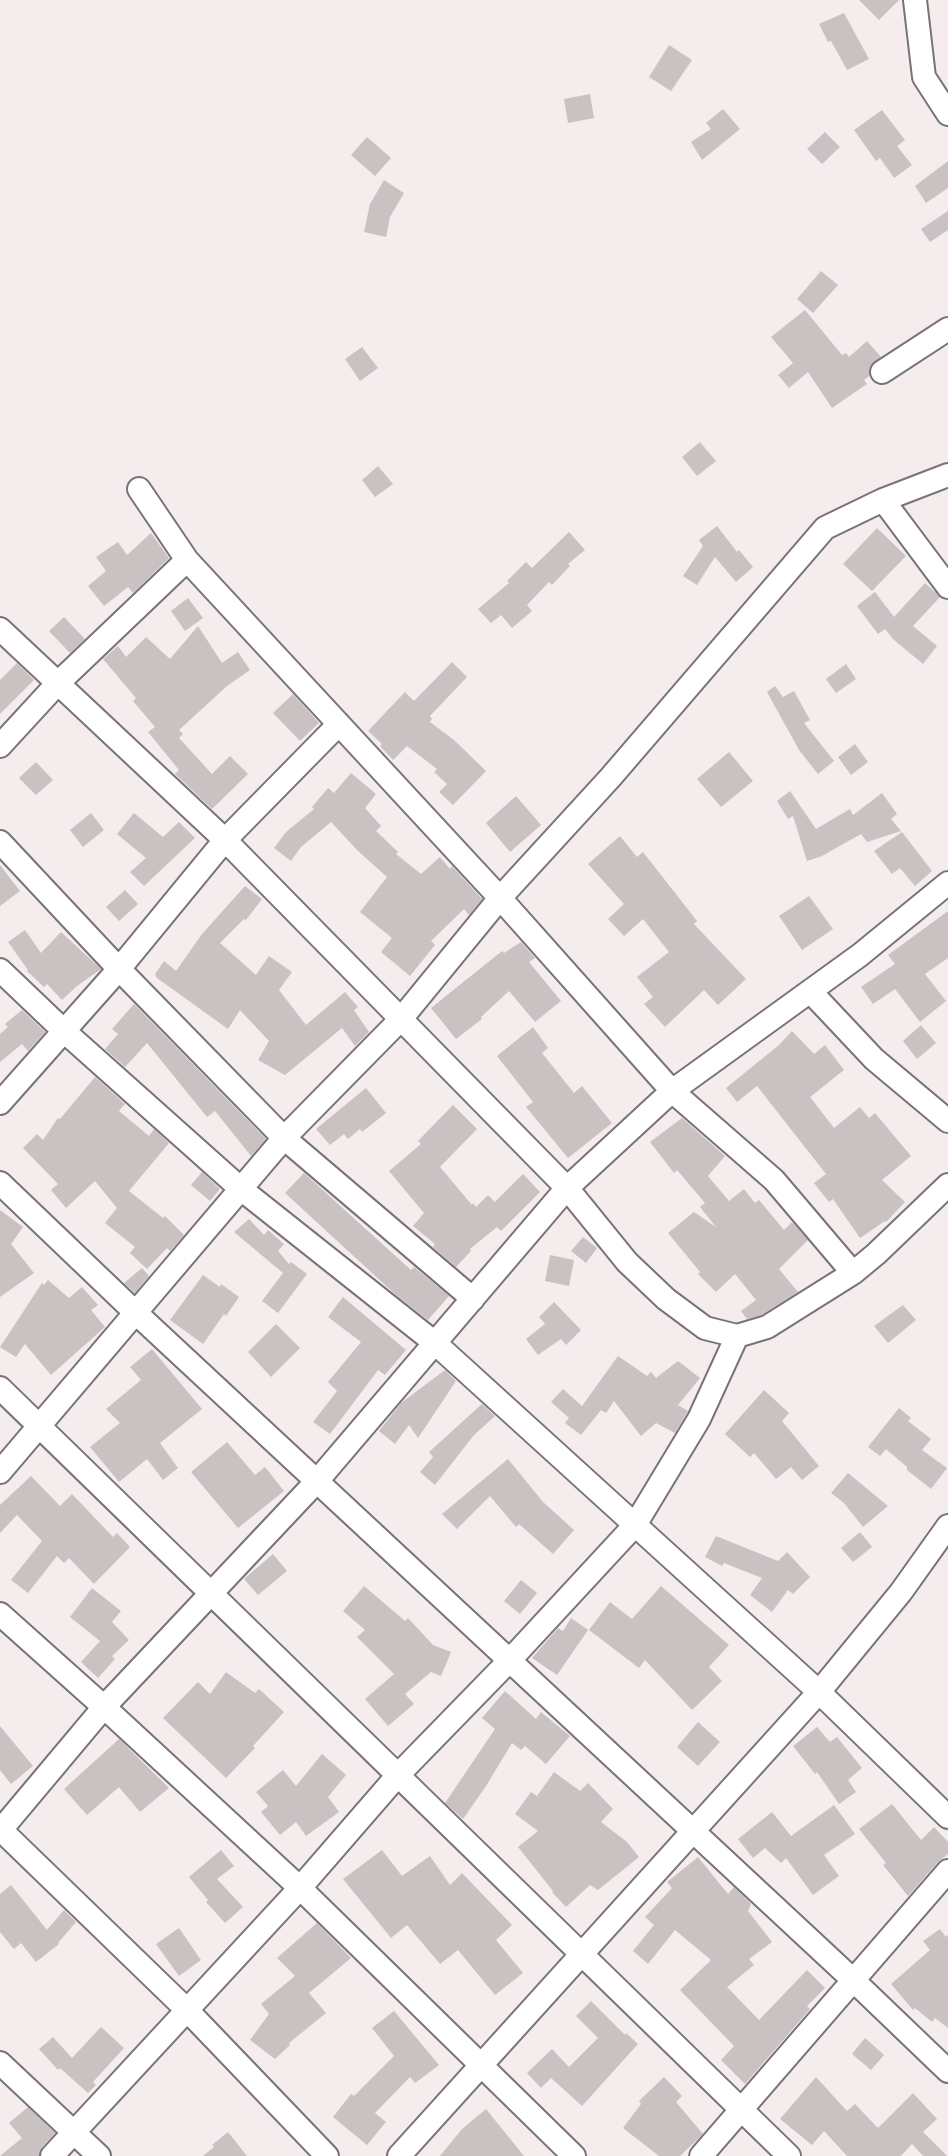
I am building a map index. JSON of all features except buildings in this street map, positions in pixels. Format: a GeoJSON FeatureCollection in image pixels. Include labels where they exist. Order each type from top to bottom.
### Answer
{"type":"FeatureCollection","features":[{"type":"Feature","properties":{"kind":"street"},"geometry":{"type":"LineString","coordinates":[[915,0],[924,77],[948,114]]}},
{"type":"Feature","properties":{"kind":"street"},"geometry":{"type":"LineString","coordinates":[[882,372],[948,329]]}},
{"type":"Feature","properties":{"kind":"street"},"geometry":{"type":"LineString","coordinates":[[0,1472],[284,1138],[401,1018],[500,898],[610,778],[825,528],[883,500],[948,475]]}},
{"type":"Feature","properties":{"kind":"street"},"geometry":{"type":"LineString","coordinates":[[139,489],[187,560],[500,898],[672,1090],[774,1180],[853,1273]]}},
{"type":"Feature","properties":{"kind":"street"},"geometry":{"type":"LineString","coordinates":[[883,500],[948,587]]}},
{"type":"Feature","properties":{"kind":"street"},"geometry":{"type":"LineString","coordinates":[[0,746],[57,684],[187,560]]}},
{"type":"Feature","properties":{"kind":"street"},"geometry":{"type":"LineString","coordinates":[[0,629],[225,840],[567,1188],[627,1262],[666,1299],[705,1328],[737,1336],[767,1327],[853,1273],[948,1185]]}},
{"type":"Feature","properties":{"kind":"street"},"geometry":{"type":"LineString","coordinates":[[0,1103],[119,969],[225,840],[339,724]]}},
{"type":"Feature","properties":{"kind":"street"},"geometry":{"type":"LineString","coordinates":[[0,842],[119,969],[284,1138],[473,1299]]}},
{"type":"Feature","properties":{"kind":"street"},"geometry":{"type":"LineString","coordinates":[[327,2156],[187,2010],[0,1830],[104,1707],[317,1481],[567,1188],[672,1090],[860,955],[948,883]]}},
{"type":"Feature","properties":{"kind":"street"},"geometry":{"type":"LineString","coordinates":[[0,970],[64,1031],[241,1189],[435,1343],[819,1692],[948,1817]]}},
{"type":"Feature","properties":{"kind":"street"},"geometry":{"type":"LineString","coordinates":[[810,991],[874,1059],[948,1121]]}},
{"type":"Feature","properties":{"kind":"street"},"geometry":{"type":"LineString","coordinates":[[0,1184],[948,2071]]}},
{"type":"Feature","properties":{"kind":"street"},"geometry":{"type":"LineString","coordinates":[[52,2156],[300,1888],[398,1775],[510,1660],[635,1524],[699,1419],[737,1336]]}},
{"type":"Feature","properties":{"kind":"street"},"geometry":{"type":"LineString","coordinates":[[0,1388],[789,2156]]}},
{"type":"Feature","properties":{"kind":"street"},"geometry":{"type":"LineString","coordinates":[[399,2156],[819,1692],[945,1538]]}},
{"type":"Feature","properties":{"kind":"street"},"geometry":{"type":"LineString","coordinates":[[0,1614],[300,1888],[574,2156]]}},
{"type":"Feature","properties":{"kind":"street"},"geometry":{"type":"LineString","coordinates":[[701,2156],[948,1871]]}},
{"type":"Feature","properties":{"kind":"street"},"geometry":{"type":"LineString","coordinates":[[0,2063],[99,2156]]}}]}
